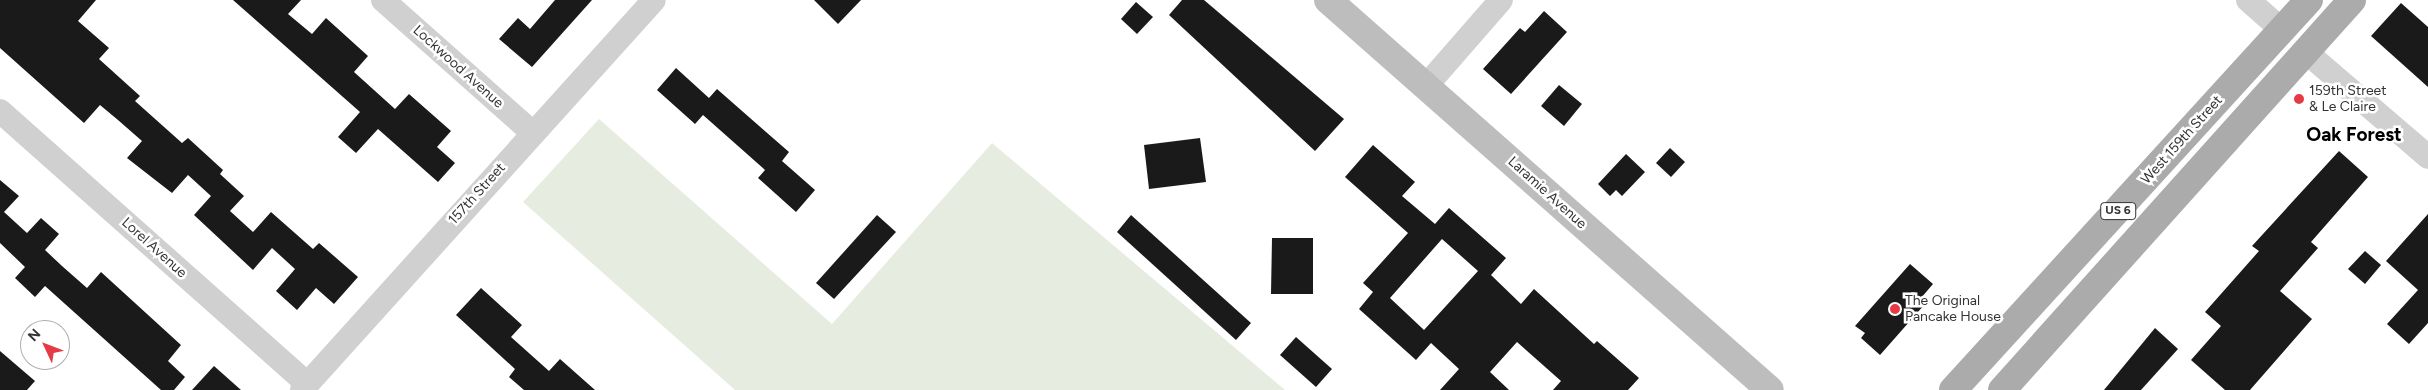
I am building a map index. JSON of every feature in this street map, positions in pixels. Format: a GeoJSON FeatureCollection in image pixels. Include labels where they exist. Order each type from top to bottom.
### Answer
{"type":"FeatureCollection","features":[{"type":"Feature","properties":{"kind":"main road","name":"West 159th Street"},"geometry":{"type":"LineString","coordinates":[[1953,390],[2309,0]]}},
{"type":"Feature","properties":{"kind":"main road","name":"US 6"},"geometry":{"type":"LineString","coordinates":[[2002,390],[2352,0]]}},
{"type":"Feature","properties":{"kind":"street","name":"Lockwood Avenue"},"geometry":{"type":"LineString","coordinates":[[383,0],[533,133]]}},
{"type":"Feature","properties":{"kind":"street","name":"157th Street"},"geometry":{"type":"LineString","coordinates":[[305,387],[654,0]]}},
{"type":"Feature","properties":{"kind":"street","name":"Laramie Avenue"},"geometry":{"type":"LineString","coordinates":[[1328,0],[1767,389]]}},
{"type":"Feature","properties":{"kind":"street"},"geometry":{"type":"LineString","coordinates":[[1426,86],[1501,0]]}},
{"type":"Feature","properties":{"kind":"street"},"geometry":{"type":"LineString","coordinates":[[2248,0],[2282,30]]}},
{"type":"Feature","properties":{"kind":"street"},"geometry":{"type":"LineString","coordinates":[[2306,52],[2428,158]]}},
{"type":"Feature","properties":{"kind":"street","name":"Lorel Avenue"},"geometry":{"type":"LineString","coordinates":[[0,111],[305,387]]}},
{"type":"Feature","properties":{"kind":"shaded area"},"geometry":{"type":"Polygon","coordinates":[[[599,119],[832,324],[992,143],[1285,390],[735,390],[523,202],[599,119]]]}},
{"type":"Feature","properties":{"kind":"building"},"geometry":{"type":"Polygon","coordinates":[[[0,0],[96,0],[78,21],[109,48],[99,59],[140,96],[135,101],[182,143],[188,138],[223,170],[220,174],[244,196],[230,211],[253,232],[271,212],[313,249],[319,243],[358,277],[334,304],[316,288],[297,310],[276,291],[295,269],[272,248],[253,270],[194,215],[211,196],[188,175],[172,193],[127,158],[142,141],[118,120],[100,105],[84,123],[0,48],[0,0]]]}},
{"type":"Feature","properties":{"kind":"building"},"geometry":{"type":"Polygon","coordinates":[[[233,0],[301,0],[288,14],[312,34],[326,18],[368,56],[354,72],[395,109],[409,94],[451,131],[437,147],[455,163],[438,182],[378,129],[356,153],[338,137],[360,112],[233,0]]]}},
{"type":"Feature","properties":{"kind":"building"},"geometry":{"type":"Polygon","coordinates":[[[555,0],[592,0],[532,67],[499,39],[518,18],[530,29],[555,0]]]}},
{"type":"Feature","properties":{"kind":"building"},"geometry":{"type":"Polygon","coordinates":[[[814,0],[861,0],[838,24],[814,0]]]}},
{"type":"Feature","properties":{"kind":"building"},"geometry":{"type":"Polygon","coordinates":[[[1182,0],[1204,0],[1344,119],[1315,151],[1169,15],[1182,0]]]}},
{"type":"Feature","properties":{"kind":"building"},"geometry":{"type":"Polygon","coordinates":[[[1136,2],[1153,17],[1137,34],[1121,19],[1136,2]]]}},
{"type":"Feature","properties":{"kind":"building"},"geometry":{"type":"Polygon","coordinates":[[[2401,3],[2428,27],[2428,87],[2371,36],[2401,3]]]}},
{"type":"Feature","properties":{"kind":"building"},"geometry":{"type":"Polygon","coordinates":[[[1544,11],[1567,32],[1511,94],[1483,69],[1520,28],[1525,32],[1544,11]]]}},
{"type":"Feature","properties":{"kind":"building"},"geometry":{"type":"Polygon","coordinates":[[[676,68],[709,98],[717,89],[789,152],[782,161],[815,190],[796,212],[758,178],[765,170],[703,115],[695,124],[657,90],[676,68]]]}},
{"type":"Feature","properties":{"kind":"building"},"geometry":{"type":"Polygon","coordinates":[[[1559,85],[1582,104],[1564,126],[1541,106],[1559,85]]]}},
{"type":"Feature","properties":{"kind":"building"},"geometry":{"type":"Polygon","coordinates":[[[1200,138],[1206,182],[1149,189],[1144,145],[1200,138]]]}},
{"type":"Feature","properties":{"kind":"building"},"geometry":{"type":"Polygon","coordinates":[[[1373,145],[1415,182],[1402,196],[1435,224],[1449,208],[1506,258],[1491,275],[1521,304],[1534,289],[1594,344],[1597,341],[1639,378],[1628,390],[1553,390],[1561,381],[1517,342],[1490,372],[1509,390],[1440,390],[1459,369],[1431,343],[1416,360],[1359,309],[1373,292],[1363,283],[1408,233],[1345,177],[1373,145]],[[1442,239],[1390,298],[1424,330],[1478,271],[1442,239]]]}},
{"type":"Feature","properties":{"kind":"building"},"geometry":{"type":"Polygon","coordinates":[[[1670,148],[1685,162],[1671,177],[1656,163],[1670,148]]]}},
{"type":"Feature","properties":{"kind":"building"},"geometry":{"type":"Polygon","coordinates":[[[2339,151],[2368,177],[2311,242],[2318,248],[2280,291],[2312,319],[2250,390],[2225,390],[2191,360],[2221,326],[2205,312],[2259,251],[2252,246],[2339,151]]]}},
{"type":"Feature","properties":{"kind":"building"},"geometry":{"type":"Polygon","coordinates":[[[1626,154],[1645,172],[1622,196],[1616,190],[1610,196],[1598,184],[1626,154]]]}},
{"type":"Feature","properties":{"kind":"building"},"geometry":{"type":"Polygon","coordinates":[[[0,180],[19,196],[4,212],[27,233],[41,218],[59,234],[45,250],[62,266],[87,288],[101,272],[181,345],[168,361],[185,377],[174,390],[161,390],[45,286],[35,297],[15,278],[25,267],[0,243],[0,180]]]}},
{"type":"Feature","properties":{"kind":"building"},"geometry":{"type":"Polygon","coordinates":[[[2428,214],[2428,323],[2409,344],[2387,324],[2418,290],[2386,261],[2428,214]]]}},
{"type":"Feature","properties":{"kind":"building"},"geometry":{"type":"Polygon","coordinates":[[[877,215],[896,232],[834,299],[816,283],[877,215]]]}},
{"type":"Feature","properties":{"kind":"building"},"geometry":{"type":"Polygon","coordinates":[[[1131,215],[1251,323],[1236,340],[1117,232],[1131,215]]]}},
{"type":"Feature","properties":{"kind":"building"},"geometry":{"type":"Polygon","coordinates":[[[1272,238],[1313,238],[1313,294],[1271,294],[1272,238]]]}},
{"type":"Feature","properties":{"kind":"building"},"geometry":{"type":"Polygon","coordinates":[[[2365,251],[2381,265],[2365,284],[2348,269],[2365,251]]]}},
{"type":"Feature","properties":{"kind":"building","name":"The Original Pancake House"},"geometry":{"type":"Polygon","coordinates":[[[1910,264],[1933,284],[1921,298],[1925,304],[1880,355],[1861,338],[1865,333],[1855,326],[1910,264]]]}},
{"type":"Feature","properties":{"kind":"building"},"geometry":{"type":"Polygon","coordinates":[[[481,288],[522,325],[511,337],[549,371],[560,359],[595,390],[524,390],[509,377],[515,369],[456,315],[481,288]]]}},
{"type":"Feature","properties":{"kind":"building"},"geometry":{"type":"Polygon","coordinates":[[[2155,328],[2178,349],[2141,390],[2104,390],[2155,328]]]}},
{"type":"Feature","properties":{"kind":"building"},"geometry":{"type":"Polygon","coordinates":[[[1296,337],[1332,369],[1316,387],[1280,355],[1296,337]]]}},
{"type":"Feature","properties":{"kind":"building"},"geometry":{"type":"Polygon","coordinates":[[[0,351],[35,381],[27,390],[0,390],[0,351]]]}},
{"type":"Feature","properties":{"kind":"building"},"geometry":{"type":"Polygon","coordinates":[[[214,366],[241,390],[192,390],[214,366]]]}},
{"type":"Feature","properties":{"kind":"place","name":"159th Street & Le Claire"},"geometry":{"type":"Point","coordinates":[2299,99]}},
{"type":"Feature","properties":{"kind":"place","name":"The Original Pancake House"},"geometry":{"type":"Point","coordinates":[1895,309]}},
{"type":"Feature","properties":{"kind":"district","name":"Oak Forest"},"geometry":{"type":"Point","coordinates":[2354,135]}}]}
